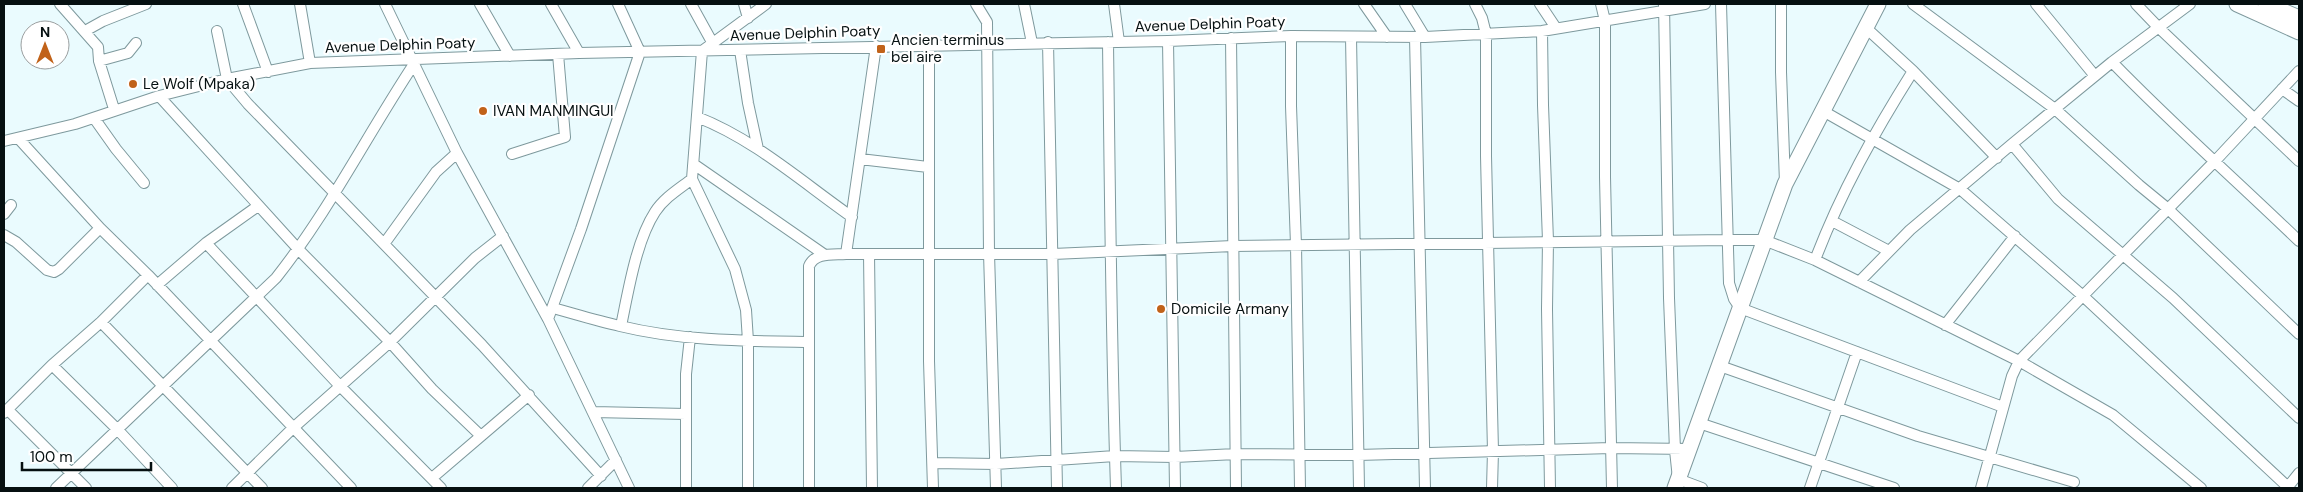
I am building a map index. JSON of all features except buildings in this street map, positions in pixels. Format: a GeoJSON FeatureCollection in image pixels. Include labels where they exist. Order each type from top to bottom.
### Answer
{"type":"FeatureCollection","features":[{"type":"Feature","properties":{"kind":"street"},"geometry":{"type":"LineString","coordinates":[[60,4],[98,47],[99,61],[114,109]]}},
{"type":"Feature","properties":{"kind":"street"},"geometry":{"type":"LineString","coordinates":[[243,4],[268,72]]}},
{"type":"Feature","properties":{"kind":"street"},"geometry":{"type":"LineString","coordinates":[[300,4],[310,63]]}},
{"type":"Feature","properties":{"kind":"street"},"geometry":{"type":"LineString","coordinates":[[384,4],[457,154],[548,319],[629,488]]}},
{"type":"Feature","properties":{"kind":"street"},"geometry":{"type":"LineString","coordinates":[[480,4],[510,56]]}},
{"type":"Feature","properties":{"kind":"street"},"geometry":{"type":"LineString","coordinates":[[552,4],[579,53]]}},
{"type":"Feature","properties":{"kind":"street"},"geometry":{"type":"LineString","coordinates":[[548,319],[640,52],[618,4]]}},
{"type":"Feature","properties":{"kind":"street"},"geometry":{"type":"LineString","coordinates":[[691,4],[712,42]]}},
{"type":"Feature","properties":{"kind":"street"},"geometry":{"type":"LineString","coordinates":[[744,4],[748,18]]}},
{"type":"Feature","properties":{"kind":"street"},"geometry":{"type":"LineString","coordinates":[[748,488],[748,341],[746,310],[735,269],[692,179],[702,51],[766,4]]}},
{"type":"Feature","properties":{"kind":"street"},"geometry":{"type":"LineString","coordinates":[[976,4],[987,22],[988,44],[989,253],[996,488]]}},
{"type":"Feature","properties":{"kind":"street"},"geometry":{"type":"LineString","coordinates":[[1024,4],[1032,43]]}},
{"type":"Feature","properties":{"kind":"street"},"geometry":{"type":"LineString","coordinates":[[1114,4],[1119,42]]}},
{"type":"Feature","properties":{"kind":"street"},"geometry":{"type":"LineString","coordinates":[[1364,4],[1387,37]]}},
{"type":"Feature","properties":{"kind":"street"},"geometry":{"type":"LineString","coordinates":[[1406,4],[1420,37],[1419,245],[1425,488]]}},
{"type":"Feature","properties":{"kind":"street"},"geometry":{"type":"LineString","coordinates":[[1475,4],[1482,18],[1486,34],[1492,488]]}},
{"type":"Feature","properties":{"kind":"street"},"geometry":{"type":"LineString","coordinates":[[1540,4],[1556,28]]}},
{"type":"Feature","properties":{"kind":"street"},"geometry":{"type":"LineString","coordinates":[[1601,4],[1605,21],[1612,488]]}},
{"type":"Feature","properties":{"kind":"street","name":"Avenue Delphin Poaty"},"geometry":{"type":"LineString","coordinates":[[4,141],[94,118],[114,109],[159,96],[227,79],[310,63],[413,62],[579,53],[1168,41],[1292,36],[1420,37],[1542,31],[1605,21],[1664,8],[1704,4]]}},
{"type":"Feature","properties":{"kind":"street"},"geometry":{"type":"LineString","coordinates":[[1721,4],[1731,290],[1740,308],[2003,407]]}},
{"type":"Feature","properties":{"kind":"street"},"geometry":{"type":"LineString","coordinates":[[1781,4],[1785,184]]}},
{"type":"Feature","properties":{"kind":"street"},"geometry":{"type":"LineString","coordinates":[[1676,484],[1785,184],[1878,4]]}},
{"type":"Feature","properties":{"kind":"street"},"geometry":{"type":"LineString","coordinates":[[1913,4],[2055,108],[2167,208],[2299,334]]}},
{"type":"Feature","properties":{"kind":"street"},"geometry":{"type":"LineString","coordinates":[[2036,4],[2095,76]]}},
{"type":"Feature","properties":{"kind":"street"},"geometry":{"type":"LineString","coordinates":[[2136,4],[2299,161]]}},
{"type":"Feature","properties":{"kind":"street"},"geometry":{"type":"LineString","coordinates":[[1859,282],[1910,230],[2012,144],[2112,62],[2190,4]]}},
{"type":"Feature","properties":{"kind":"street"},"geometry":{"type":"LineString","coordinates":[[2237,4],[2299,32]]}},
{"type":"Feature","properties":{"kind":"street"},"geometry":{"type":"LineString","coordinates":[[2266,4],[2299,18]]}},
{"type":"Feature","properties":{"kind":"street"},"geometry":{"type":"LineString","coordinates":[[85,31],[139,5]]}},
{"type":"Feature","properties":{"kind":"street"},"geometry":{"type":"LineString","coordinates":[[1664,8],[1676,484]]}},
{"type":"Feature","properties":{"kind":"street"},"geometry":{"type":"LineString","coordinates":[[1865,27],[1912,71],[1996,158]]}},
{"type":"Feature","properties":{"kind":"street"},"geometry":{"type":"LineString","coordinates":[[1542,31],[1542,105],[1548,241],[1547,309],[1550,488]]}},
{"type":"Feature","properties":{"kind":"street"},"geometry":{"type":"LineString","coordinates":[[218,32],[227,79],[248,104],[529,395],[601,476]]}},
{"type":"Feature","properties":{"kind":"street"},"geometry":{"type":"LineString","coordinates":[[1292,36],[1291,106],[1296,245],[1300,488]]}},
{"type":"Feature","properties":{"kind":"street"},"geometry":{"type":"LineString","coordinates":[[1351,37],[1359,488]]}},
{"type":"Feature","properties":{"kind":"street"},"geometry":{"type":"LineString","coordinates":[[1231,38],[1236,488]]}},
{"type":"Feature","properties":{"kind":"street"},"geometry":{"type":"LineString","coordinates":[[1168,41],[1175,488]]}},
{"type":"Feature","properties":{"kind":"street"},"geometry":{"type":"LineString","coordinates":[[1048,42],[1054,254],[1057,488]]}},
{"type":"Feature","properties":{"kind":"street"},"geometry":{"type":"LineString","coordinates":[[1108,42],[1112,252],[1111,356],[1116,488]]}},
{"type":"Feature","properties":{"kind":"street"},"geometry":{"type":"LineString","coordinates":[[99,61],[128,54],[136,43]]}},
{"type":"Feature","properties":{"kind":"street"},"geometry":{"type":"LineString","coordinates":[[846,254],[876,46]]}},
{"type":"Feature","properties":{"kind":"street"},"geometry":{"type":"LineString","coordinates":[[929,46],[929,361],[933,488]]}},
{"type":"Feature","properties":{"kind":"street"},"geometry":{"type":"LineString","coordinates":[[740,50],[748,103],[758,150]]}},
{"type":"Feature","properties":{"kind":"street"},"geometry":{"type":"LineString","coordinates":[[512,154],[565,137],[558,54]]}},
{"type":"Feature","properties":{"kind":"street"},"geometry":{"type":"LineString","coordinates":[[56,488],[212,342],[276,278],[299,250],[336,193],[413,62]]}},
{"type":"Feature","properties":{"kind":"street"},"geometry":{"type":"LineString","coordinates":[[2112,62],[2167,118],[2216,160],[2299,241]]}},
{"type":"Feature","properties":{"kind":"street"},"geometry":{"type":"LineString","coordinates":[[1815,260],[1849,179],[1912,71]]}},
{"type":"Feature","properties":{"kind":"street"},"geometry":{"type":"LineString","coordinates":[[1981,488],[2012,376],[2019,362],[2167,208],[2216,160],[2299,71]]}},
{"type":"Feature","properties":{"kind":"street"},"geometry":{"type":"LineString","coordinates":[[2282,88],[2299,101]]}},
{"type":"Feature","properties":{"kind":"street"},"geometry":{"type":"LineString","coordinates":[[159,96],[299,250],[390,342],[432,390],[480,435]]}},
{"type":"Feature","properties":{"kind":"street"},"geometry":{"type":"LineString","coordinates":[[1823,111],[1960,188],[2083,296],[2288,488],[2299,473]]}},
{"type":"Feature","properties":{"kind":"street"},"geometry":{"type":"LineString","coordinates":[[697,117],[714,123],[758,150],[852,217]]}},
{"type":"Feature","properties":{"kind":"street"},"geometry":{"type":"LineString","coordinates":[[94,118],[116,150],[144,183]]}},
{"type":"Feature","properties":{"kind":"street"},"geometry":{"type":"LineString","coordinates":[[18,138],[100,228],[148,275],[351,488]]}},
{"type":"Feature","properties":{"kind":"street"},"geometry":{"type":"LineString","coordinates":[[2012,144],[2058,199],[2123,254],[2299,418]]}},
{"type":"Feature","properties":{"kind":"street"},"geometry":{"type":"LineString","coordinates":[[384,244],[436,172],[457,154]]}},
{"type":"Feature","properties":{"kind":"street"},"geometry":{"type":"LineString","coordinates":[[860,160],[928,167]]}},
{"type":"Feature","properties":{"kind":"street"},"geometry":{"type":"LineString","coordinates":[[694,165],[825,255]]}},
{"type":"Feature","properties":{"kind":"street"},"geometry":{"type":"LineString","coordinates":[[621,326],[635,263],[649,224],[655,212],[665,200],[692,179]]}},
{"type":"Feature","properties":{"kind":"street"},"geometry":{"type":"LineString","coordinates":[[4,214],[10,205]]}},
{"type":"Feature","properties":{"kind":"street"},"geometry":{"type":"LineString","coordinates":[[157,285],[206,243],[258,206]]}},
{"type":"Feature","properties":{"kind":"street"},"geometry":{"type":"LineString","coordinates":[[1832,221],[1889,251]]}},
{"type":"Feature","properties":{"kind":"street"},"geometry":{"type":"LineString","coordinates":[[4,235],[16,242],[48,270],[54,272],[60,269],[100,228]]}},
{"type":"Feature","properties":{"kind":"street"},"geometry":{"type":"LineString","coordinates":[[232,488],[339,385],[390,342],[475,258],[503,236]]}},
{"type":"Feature","properties":{"kind":"street"},"geometry":{"type":"LineString","coordinates":[[1945,325],[2015,236]]}},
{"type":"Feature","properties":{"kind":"street"},"geometry":{"type":"LineString","coordinates":[[809,488],[807,342],[809,266],[812,260],[817,257],[846,254],[1054,254],[1233,246],[1728,240],[1764,240],[1815,260],[2019,362],[2113,415],[2201,488]]}},
{"type":"Feature","properties":{"kind":"street"},"geometry":{"type":"LineString","coordinates":[[206,243],[339,385],[441,488]]}},
{"type":"Feature","properties":{"kind":"street"},"geometry":{"type":"LineString","coordinates":[[869,254],[872,488]]}},
{"type":"Feature","properties":{"kind":"street"},"geometry":{"type":"LineString","coordinates":[[86,488],[6,412],[52,365],[101,322],[148,275]]}},
{"type":"Feature","properties":{"kind":"street"},"geometry":{"type":"LineString","coordinates":[[553,308],[621,326],[690,337],[748,341],[807,342]]}},
{"type":"Feature","properties":{"kind":"street"},"geometry":{"type":"LineString","coordinates":[[101,322],[262,488]]}},
{"type":"Feature","properties":{"kind":"street"},"geometry":{"type":"LineString","coordinates":[[686,488],[686,374],[690,337]]}},
{"type":"Feature","properties":{"kind":"street"},"geometry":{"type":"LineString","coordinates":[[1810,488],[1857,352]]}},
{"type":"Feature","properties":{"kind":"street"},"geometry":{"type":"LineString","coordinates":[[52,365],[117,429],[172,488]]}},
{"type":"Feature","properties":{"kind":"street"},"geometry":{"type":"LineString","coordinates":[[1720,366],[1838,409],[1990,458],[2074,482]]}},
{"type":"Feature","properties":{"kind":"street"},"geometry":{"type":"LineString","coordinates":[[432,478],[529,395]]}},
{"type":"Feature","properties":{"kind":"street"},"geometry":{"type":"LineString","coordinates":[[593,412],[686,414]]}},
{"type":"Feature","properties":{"kind":"street"},"geometry":{"type":"LineString","coordinates":[[1699,423],[1818,464],[1867,484],[1894,488]]}},
{"type":"Feature","properties":{"kind":"street"},"geometry":{"type":"LineString","coordinates":[[933,463],[996,464],[1115,456],[1175,457],[1236,454],[1358,455],[1611,448],[1690,449]]}},
{"type":"Feature","properties":{"kind":"street"},"geometry":{"type":"LineString","coordinates":[[588,488],[616,460]]}},
{"type":"Feature","properties":{"kind":"street"},"geometry":{"type":"LineString","coordinates":[[1676,484],[1702,488]]}},
{"type":"Feature","properties":{"kind":"place","name":"Ancien terminus bel aire"},"geometry":{"type":"Point","coordinates":[881,49]}},
{"type":"Feature","properties":{"kind":"place","name":"Le Wolf (Mpaka)"},"geometry":{"type":"Point","coordinates":[133,84]}},
{"type":"Feature","properties":{"kind":"place","name":"IVAN MANMINGUI"},"geometry":{"type":"Point","coordinates":[483,111]}},
{"type":"Feature","properties":{"kind":"place","name":"Domicile Armany"},"geometry":{"type":"Point","coordinates":[1161,309]}}]}
